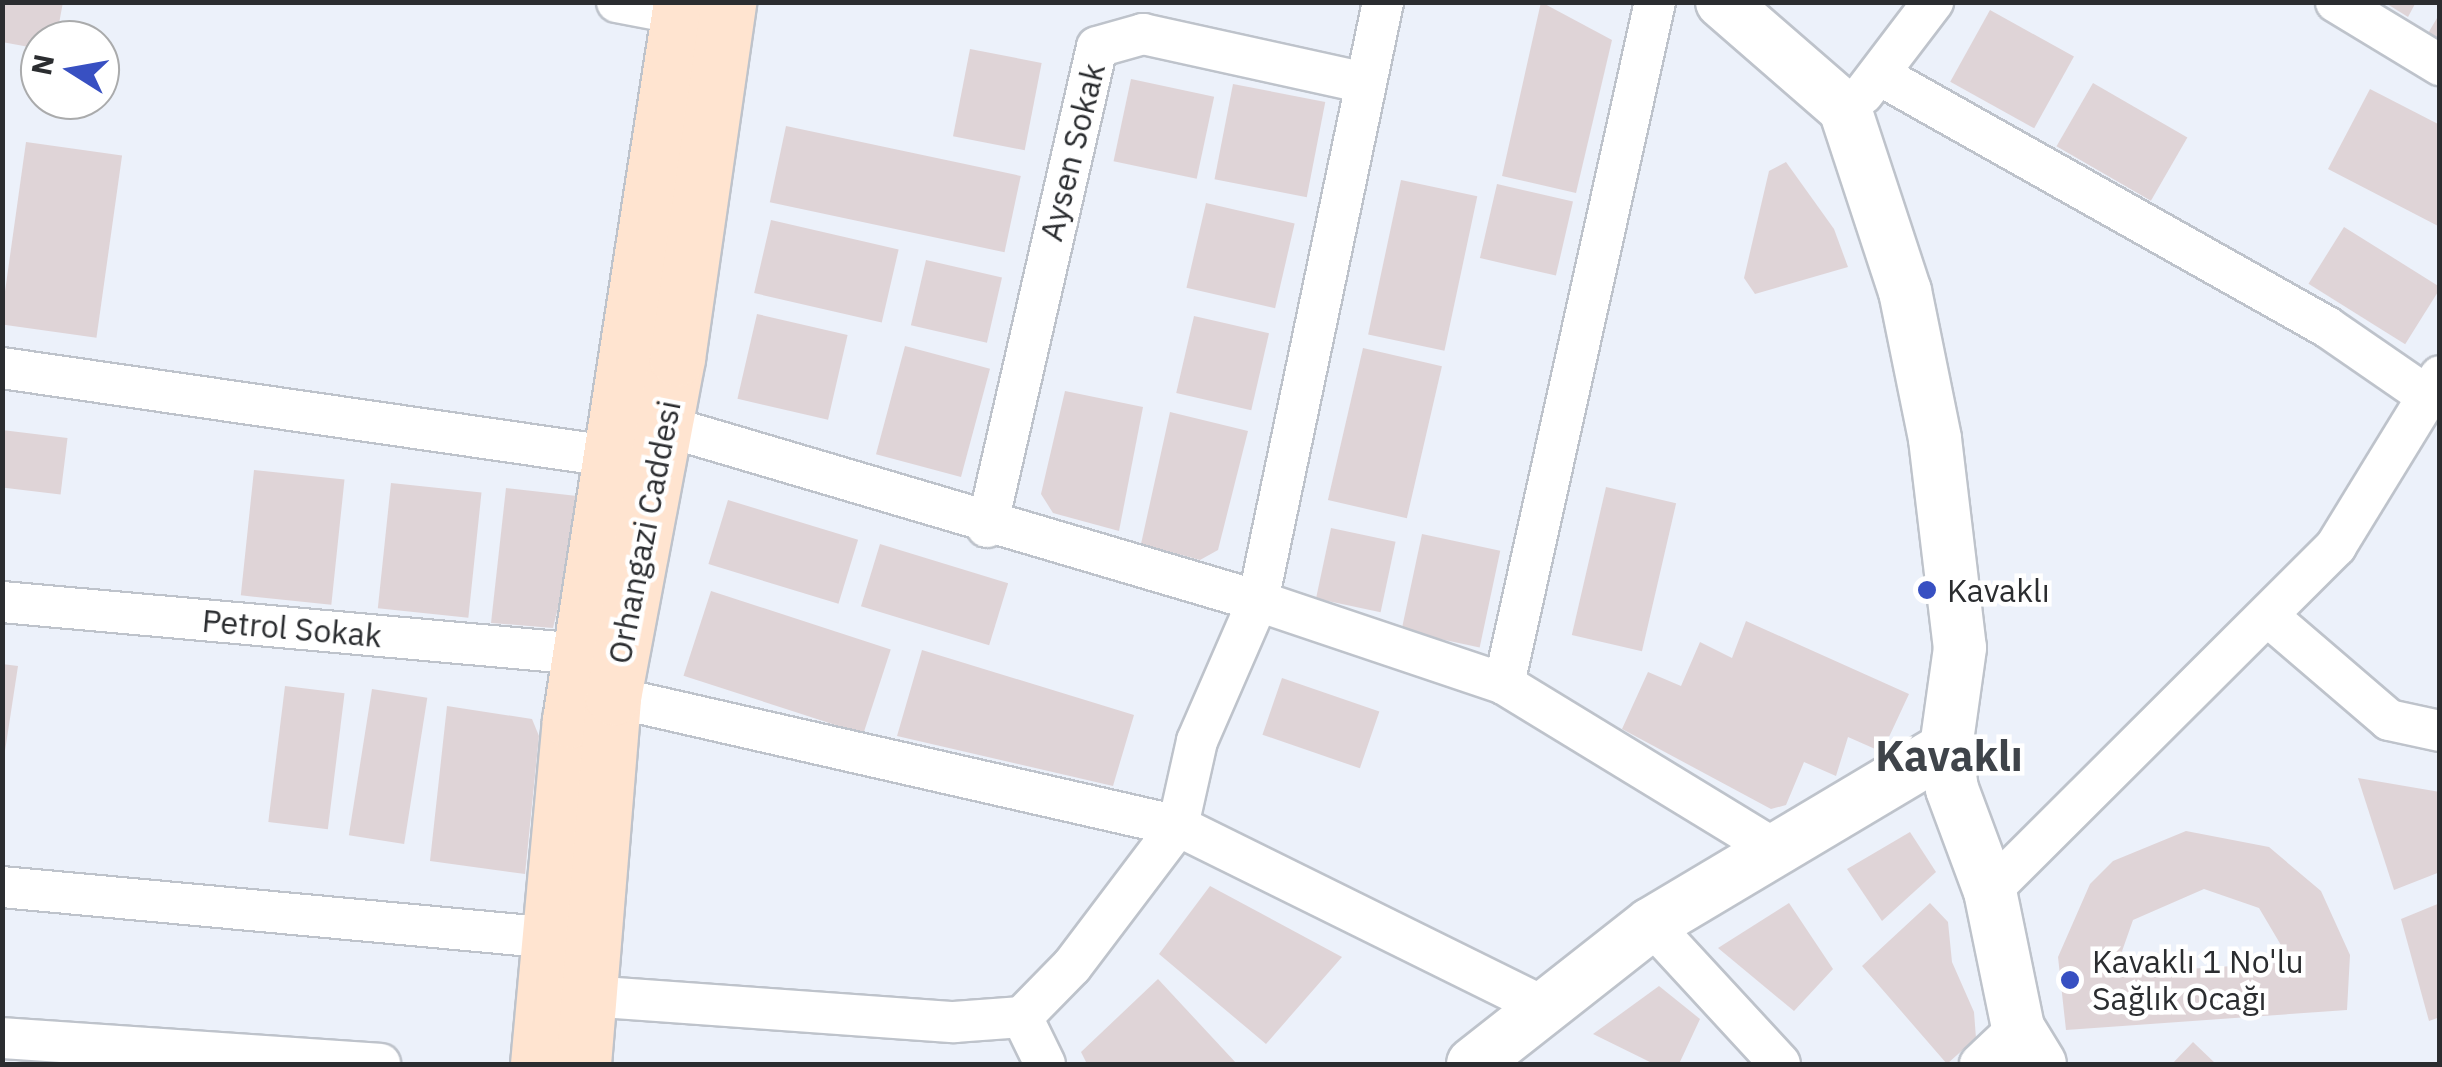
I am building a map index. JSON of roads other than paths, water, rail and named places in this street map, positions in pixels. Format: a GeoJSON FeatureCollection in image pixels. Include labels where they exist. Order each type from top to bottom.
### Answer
{"type":"FeatureCollection","features":[{"type":"Feature","properties":{"kind":"main road","name":"Orhangazi Caddesi"},"geometry":{"type":"LineString","coordinates":[[538,1064],[552,938],[597,675],[662,425],[697,6]]}},
{"type":"Feature","properties":{"kind":"main road","name":"Orhangazi Caddesi"},"geometry":{"type":"LineString","coordinates":[[583,1064],[597,675],[615,457],[697,6]]}},
{"type":"Feature","properties":{"kind":"street"},"geometry":{"type":"LineString","coordinates":[[617,2],[697,6]]}},
{"type":"Feature","properties":{"kind":"street"},"geometry":{"type":"LineString","coordinates":[[588,996],[954,1022],[1022,1017],[1178,826],[1197,741],[1258,601],[1382,2]]}},
{"type":"Feature","properties":{"kind":"street"},"geometry":{"type":"LineString","coordinates":[[1504,684],[1655,2]]}},
{"type":"Feature","properties":{"kind":"street"},"geometry":{"type":"LineString","coordinates":[[1722,2],[1864,93],[2327,327],[2433,386],[2336,546],[1990,891]]}},
{"type":"Feature","properties":{"kind":"street"},"geometry":{"type":"LineString","coordinates":[[1933,2],[1864,93],[1935,438],[1960,648],[1946,748],[1990,891],[2029,1046],[1980,1064]]}},
{"type":"Feature","properties":{"kind":"street"},"geometry":{"type":"LineString","coordinates":[[2336,2],[2440,64]]}},
{"type":"Feature","properties":{"kind":"street","name":"Aysen Sokak"},"geometry":{"type":"LineString","coordinates":[[987,527],[1097,48],[1142,34],[1366,82]]}},
{"type":"Feature","properties":{"kind":"street"},"geometry":{"type":"LineString","coordinates":[[2,368],[615,457]]}},
{"type":"Feature","properties":{"kind":"street"},"geometry":{"type":"LineString","coordinates":[[662,425],[987,527],[1258,601],[1504,684],[1776,850]]}},
{"type":"Feature","properties":{"kind":"street","name":"Petrol Sokak"},"geometry":{"type":"LineString","coordinates":[[2,602],[597,675],[1178,826],[1540,1004]]}},
{"type":"Feature","properties":{"kind":"street"},"geometry":{"type":"LineString","coordinates":[[2268,617],[2389,720],[2440,731]]}},
{"type":"Feature","properties":{"kind":"street"},"geometry":{"type":"LineString","coordinates":[[1473,1064],[1540,1004],[1651,924],[1946,748]]}},
{"type":"Feature","properties":{"kind":"street"},"geometry":{"type":"LineString","coordinates":[[2,887],[552,938]]}},
{"type":"Feature","properties":{"kind":"street"},"geometry":{"type":"LineString","coordinates":[[1651,924],[1780,1064]]}},
{"type":"Feature","properties":{"kind":"street"},"geometry":{"type":"LineString","coordinates":[[1022,1017],[1045,1064]]}},
{"type":"Feature","properties":{"kind":"street"},"geometry":{"type":"LineString","coordinates":[[2,1038],[380,1064]]}},
{"type":"Feature","properties":{"kind":"place","name":"Kavaklı"},"geometry":{"type":"Point","coordinates":[1927,590]}},
{"type":"Feature","properties":{"kind":"place","name":"Kavaklı 1 No'lu Sağlık Ocağı"},"geometry":{"type":"Point","coordinates":[2070,980]}},
{"type":"Feature","properties":{"kind":"district","name":"Kavaklı"},"geometry":{"type":"Point","coordinates":[1949,756]}}]}
